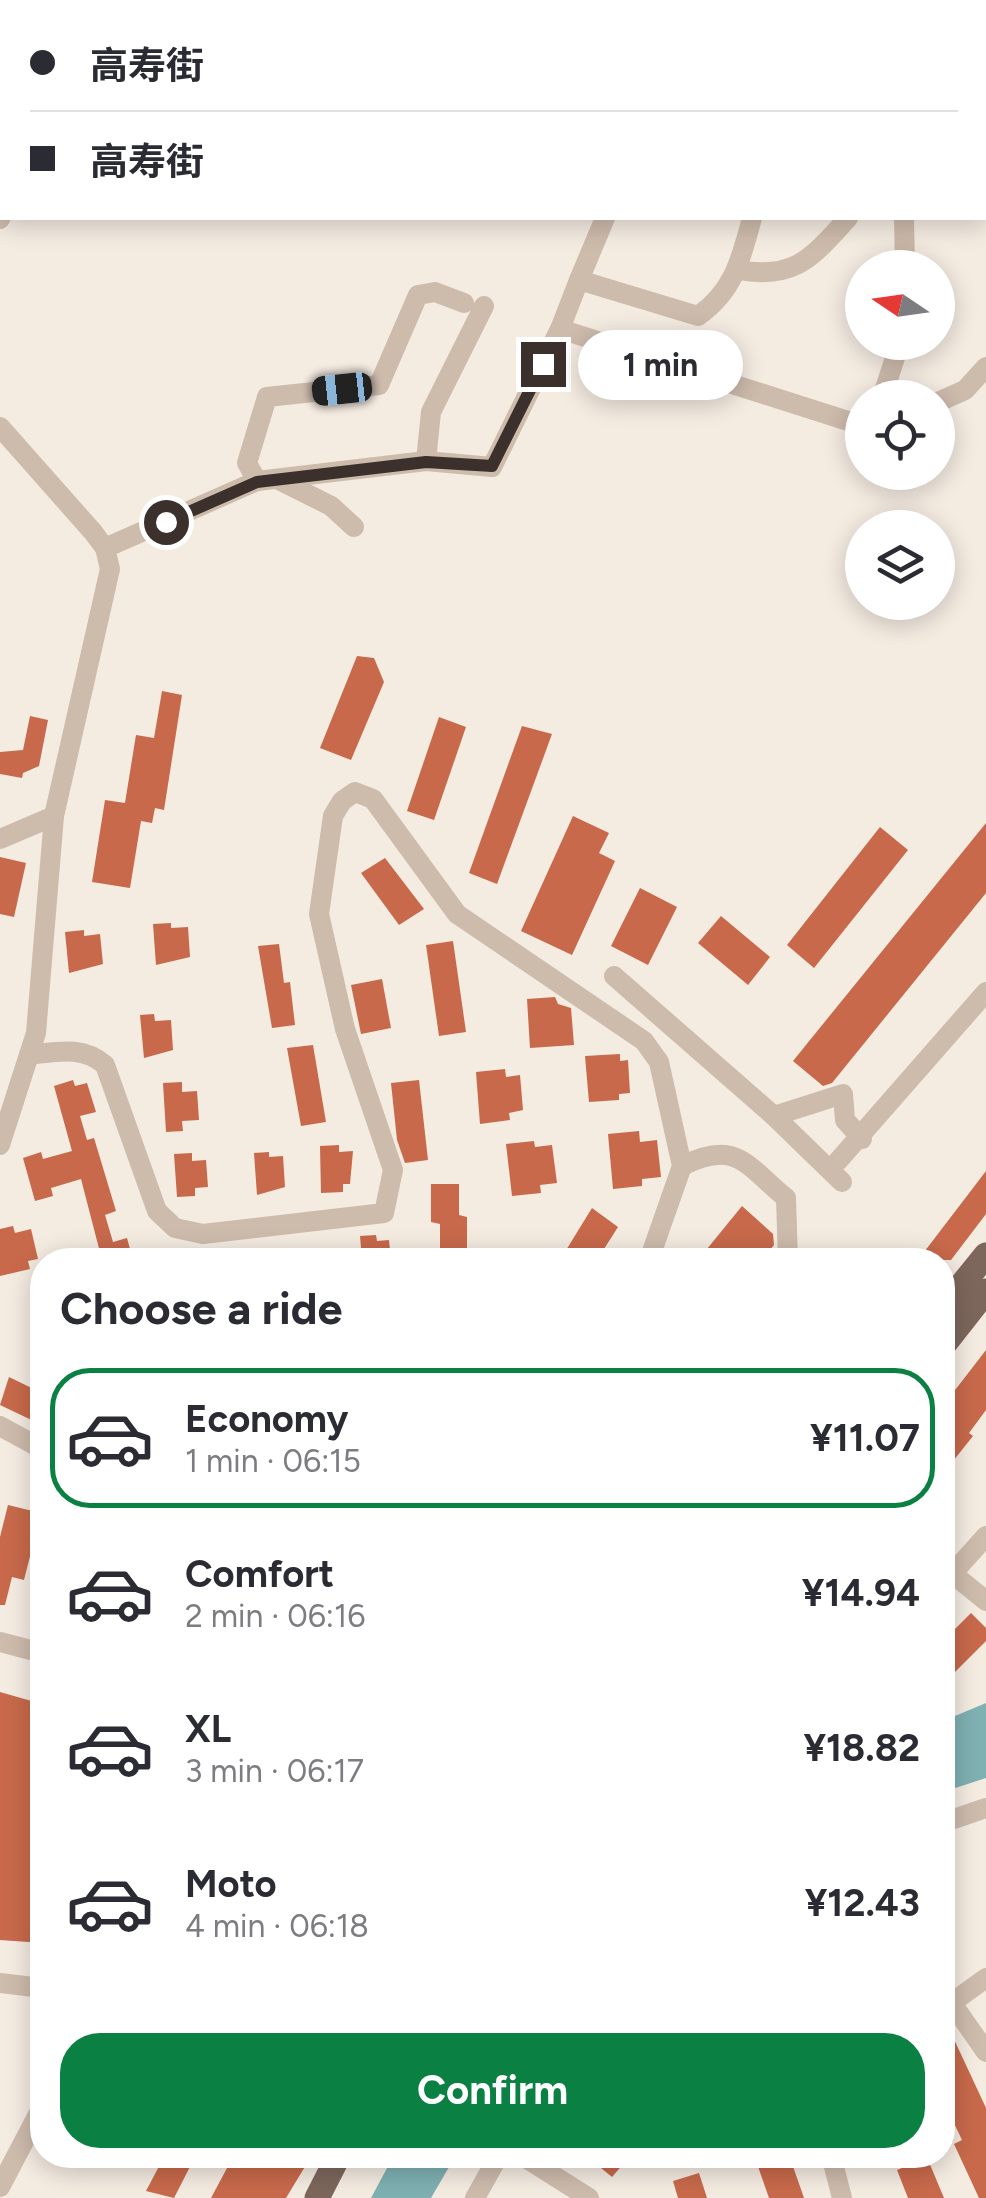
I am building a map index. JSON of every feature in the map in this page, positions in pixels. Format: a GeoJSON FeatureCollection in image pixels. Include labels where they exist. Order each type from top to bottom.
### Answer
{"type":"FeatureCollection","features":[{"type":"Feature","properties":{"kind":"main road"},"geometry":{"type":"LineString","coordinates":[[955,1293],[986,1255]]}},
{"type":"Feature","properties":{"kind":"main road"},"geometry":{"type":"LineString","coordinates":[[955,1330],[986,1291]]}},
{"type":"Feature","properties":{"kind":"main road"},"geometry":{"type":"LineString","coordinates":[[317,2198],[333,2168]]}},
{"type":"Feature","properties":{"kind":"street"},"geometry":{"type":"LineString","coordinates":[[105,548],[267,480],[426,462],[492,466],[560,329],[604,220]]}},
{"type":"Feature","properties":{"kind":"street"},"geometry":{"type":"LineString","coordinates":[[578,280],[698,316],[721,300],[738,270],[751,220]]}},
{"type":"Feature","properties":{"kind":"street"},"geometry":{"type":"LineString","coordinates":[[738,270],[761,274],[787,271],[809,260],[846,220]]}},
{"type":"Feature","properties":{"kind":"street"},"geometry":{"type":"LineString","coordinates":[[904,220],[905,250]]}},
{"type":"Feature","properties":{"kind":"street"},"geometry":{"type":"LineString","coordinates":[[354,528],[331,506],[267,480],[247,463],[267,396],[380,385],[418,295],[435,292],[474,304],[431,412],[426,462]]}},
{"type":"Feature","properties":{"kind":"street"},"geometry":{"type":"LineString","coordinates":[[560,329],[845,419]]}},
{"type":"Feature","properties":{"kind":"street"},"geometry":{"type":"LineString","coordinates":[[955,394],[965,390],[986,368]]}},
{"type":"Feature","properties":{"kind":"street"},"geometry":{"type":"LineString","coordinates":[[0,427],[105,548],[110,569],[54,816],[36,1033],[0,1145]]}},
{"type":"Feature","properties":{"kind":"street"},"geometry":{"type":"LineString","coordinates":[[29,1056],[73,1050],[94,1055],[105,1065],[157,1211],[175,1228],[203,1234],[384,1213],[393,1170],[345,1029],[319,914],[333,816],[342,801],[355,792],[373,799],[457,914],[644,1041],[659,1062],[682,1166],[653,1248]]}},
{"type":"Feature","properties":{"kind":"street"},"geometry":{"type":"LineString","coordinates":[[0,839],[54,816]]}},
{"type":"Feature","properties":{"kind":"street"},"geometry":{"type":"LineString","coordinates":[[614,976],[840,1171],[862,1139],[986,992]]}},
{"type":"Feature","properties":{"kind":"street"},"geometry":{"type":"LineString","coordinates":[[774,1116],[843,1094],[845,1120],[862,1139]]}},
{"type":"Feature","properties":{"kind":"street"},"geometry":{"type":"LineString","coordinates":[[682,1166],[709,1153],[730,1152],[786,1198],[788,1248]]}},
{"type":"Feature","properties":{"kind":"street"},"geometry":{"type":"LineString","coordinates":[[0,1426],[30,1442]]}},
{"type":"Feature","properties":{"kind":"street"},"geometry":{"type":"LineString","coordinates":[[955,1572],[986,1536]]}},
{"type":"Feature","properties":{"kind":"street"},"geometry":{"type":"LineString","coordinates":[[955,1584],[986,1601]]}},
{"type":"Feature","properties":{"kind":"street"},"geometry":{"type":"LineString","coordinates":[[0,1642],[30,1651]]}},
{"type":"Feature","properties":{"kind":"street"},"geometry":{"type":"LineString","coordinates":[[955,1819],[986,1808]]}},
{"type":"Feature","properties":{"kind":"street"},"geometry":{"type":"LineString","coordinates":[[955,1995],[986,1978]]}},
{"type":"Feature","properties":{"kind":"street"},"geometry":{"type":"LineString","coordinates":[[0,1983],[30,1987]]}},
{"type":"Feature","properties":{"kind":"street"},"geometry":{"type":"LineString","coordinates":[[955,2013],[986,2052]]}},
{"type":"Feature","properties":{"kind":"street"},"geometry":{"type":"LineString","coordinates":[[0,2187],[30,2131]]}},
{"type":"Feature","properties":{"kind":"street"},"geometry":{"type":"LineString","coordinates":[[475,2198],[492,2168]]}},
{"type":"Feature","properties":{"kind":"street"},"geometry":{"type":"LineString","coordinates":[[541,2168],[588,2198]]}},
{"type":"Feature","properties":{"kind":"street"},"geometry":{"type":"LineString","coordinates":[[834,2168],[842,2198]]}},
{"type":"Feature","properties":{"kind":"water"},"geometry":{"type":"Polygon","coordinates":[[[986,1703],[986,1778],[955,1788],[955,1716],[986,1703]]]}},
{"type":"Feature","properties":{"kind":"water"},"geometry":{"type":"Polygon","coordinates":[[[387,2168],[448,2168],[431,2198],[371,2198],[387,2168]]]}},
{"type":"Feature","properties":{"kind":"building"},"geometry":{"type":"Polygon","coordinates":[[[357,656],[374,658],[384,682],[351,760],[320,748],[357,656]]]}},
{"type":"Feature","properties":{"kind":"building"},"geometry":{"type":"Polygon","coordinates":[[[162,691],[182,695],[164,810],[155,808],[152,823],[141,821],[130,888],[92,882],[105,800],[125,803],[136,735],[154,738],[162,691]]]}},
{"type":"Feature","properties":{"kind":"building"},"geometry":{"type":"Polygon","coordinates":[[[30,716],[48,720],[39,766],[23,773],[22,778],[0,774],[0,752],[23,750],[30,716]]]}},
{"type":"Feature","properties":{"kind":"building"},"geometry":{"type":"Polygon","coordinates":[[[439,717],[466,727],[434,820],[407,811],[439,717]]]}},
{"type":"Feature","properties":{"kind":"building"},"geometry":{"type":"Polygon","coordinates":[[[522,726],[552,734],[497,884],[469,873],[522,726]]]}},
{"type":"Feature","properties":{"kind":"building"},"geometry":{"type":"Polygon","coordinates":[[[573,816],[609,833],[599,853],[615,861],[572,955],[521,931],[573,816]]]}},
{"type":"Feature","properties":{"kind":"building"},"geometry":{"type":"Polygon","coordinates":[[[986,823],[986,893],[832,1083],[823,1086],[793,1061],[986,823]]]}},
{"type":"Feature","properties":{"kind":"building"},"geometry":{"type":"Polygon","coordinates":[[[880,827],[908,850],[814,968],[787,945],[880,827]]]}},
{"type":"Feature","properties":{"kind":"building"},"geometry":{"type":"Polygon","coordinates":[[[0,857],[26,863],[14,917],[0,914],[0,857]]]}},
{"type":"Feature","properties":{"kind":"building"},"geometry":{"type":"Polygon","coordinates":[[[385,858],[424,909],[399,925],[361,873],[385,858]]]}},
{"type":"Feature","properties":{"kind":"building"},"geometry":{"type":"Polygon","coordinates":[[[640,888],[677,907],[648,965],[611,946],[640,888]]]}},
{"type":"Feature","properties":{"kind":"building"},"geometry":{"type":"Polygon","coordinates":[[[721,916],[770,957],[748,985],[698,943],[721,916]]]}},
{"type":"Feature","properties":{"kind":"building"},"geometry":{"type":"Polygon","coordinates":[[[171,923],[171,928],[188,927],[190,957],[156,965],[153,924],[171,923]]]}},
{"type":"Feature","properties":{"kind":"building"},"geometry":{"type":"Polygon","coordinates":[[[84,930],[84,936],[100,934],[103,964],[69,973],[65,932],[84,930]]]}},
{"type":"Feature","properties":{"kind":"building"},"geometry":{"type":"Polygon","coordinates":[[[453,941],[466,1032],[439,1036],[426,945],[453,941]]]}},
{"type":"Feature","properties":{"kind":"building"},"geometry":{"type":"Polygon","coordinates":[[[279,944],[284,983],[290,982],[295,1025],[272,1028],[258,946],[279,944]]]}},
{"type":"Feature","properties":{"kind":"building"},"geometry":{"type":"Polygon","coordinates":[[[382,979],[391,1028],[361,1034],[351,985],[382,979]]]}},
{"type":"Feature","properties":{"kind":"building"},"geometry":{"type":"Polygon","coordinates":[[[555,997],[558,1004],[571,1008],[574,1045],[530,1048],[527,999],[555,997]]]}},
{"type":"Feature","properties":{"kind":"building"},"geometry":{"type":"Polygon","coordinates":[[[154,1014],[155,1021],[171,1020],[173,1050],[144,1058],[140,1015],[154,1014]]]}},
{"type":"Feature","properties":{"kind":"building"},"geometry":{"type":"Polygon","coordinates":[[[313,1045],[326,1122],[301,1126],[287,1048],[313,1045]]]}},
{"type":"Feature","properties":{"kind":"building"},"geometry":{"type":"Polygon","coordinates":[[[620,1054],[620,1061],[628,1060],[630,1093],[619,1094],[619,1100],[589,1102],[585,1056],[620,1054]]]}},
{"type":"Feature","properties":{"kind":"building"},"geometry":{"type":"Polygon","coordinates":[[[505,1069],[506,1077],[520,1075],[523,1110],[509,1113],[510,1120],[480,1124],[476,1072],[505,1069]]]}},
{"type":"Feature","properties":{"kind":"building"},"geometry":{"type":"Polygon","coordinates":[[[73,1080],[75,1086],[87,1083],[96,1112],[80,1116],[87,1140],[94,1138],[116,1211],[105,1215],[113,1242],[127,1238],[130,1248],[99,1248],[81,1179],[51,1188],[53,1196],[35,1201],[23,1158],[41,1152],[43,1159],[72,1151],[54,1086],[73,1080]]]}},
{"type":"Feature","properties":{"kind":"building"},"geometry":{"type":"Polygon","coordinates":[[[419,1080],[428,1160],[405,1163],[397,1140],[391,1083],[419,1080]]]}},
{"type":"Feature","properties":{"kind":"building"},"geometry":{"type":"Polygon","coordinates":[[[182,1082],[182,1092],[197,1091],[199,1120],[182,1121],[183,1131],[166,1132],[163,1083],[182,1082]]]}},
{"type":"Feature","properties":{"kind":"building"},"geometry":{"type":"Polygon","coordinates":[[[639,1131],[640,1142],[657,1140],[661,1177],[642,1179],[642,1186],[613,1189],[608,1134],[639,1131]]]}},
{"type":"Feature","properties":{"kind":"building"},"geometry":{"type":"Polygon","coordinates":[[[534,1141],[535,1147],[552,1145],[557,1183],[540,1185],[541,1193],[512,1196],[506,1144],[534,1141]]]}},
{"type":"Feature","properties":{"kind":"building"},"geometry":{"type":"Polygon","coordinates":[[[339,1145],[339,1152],[353,1151],[350,1184],[343,1184],[343,1192],[321,1193],[320,1146],[339,1145]]]}},
{"type":"Feature","properties":{"kind":"building"},"geometry":{"type":"Polygon","coordinates":[[[269,1152],[269,1157],[283,1156],[285,1187],[257,1195],[254,1153],[269,1152]]]}},
{"type":"Feature","properties":{"kind":"building"},"geometry":{"type":"Polygon","coordinates":[[[192,1153],[192,1161],[206,1160],[208,1187],[195,1188],[195,1196],[177,1197],[174,1154],[192,1153]]]}},
{"type":"Feature","properties":{"kind":"building"},"geometry":{"type":"Polygon","coordinates":[[[986,1171],[986,1214],[955,1255],[955,1248],[927,1248],[986,1171]]]}},
{"type":"Feature","properties":{"kind":"building"},"geometry":{"type":"Polygon","coordinates":[[[431,1184],[459,1184],[459,1215],[467,1217],[467,1248],[440,1248],[440,1224],[431,1222],[431,1184]]]}},
{"type":"Feature","properties":{"kind":"building"},"geometry":{"type":"Polygon","coordinates":[[[742,1206],[773,1234],[772,1248],[708,1248],[742,1206]]]}},
{"type":"Feature","properties":{"kind":"building"},"geometry":{"type":"Polygon","coordinates":[[[592,1208],[618,1227],[605,1248],[567,1248],[592,1208]]]}},
{"type":"Feature","properties":{"kind":"building"},"geometry":{"type":"Polygon","coordinates":[[[13,1226],[15,1233],[31,1229],[35,1248],[30,1248],[30,1269],[0,1276],[0,1229],[13,1226]]]}},
{"type":"Feature","properties":{"kind":"building"},"geometry":{"type":"Polygon","coordinates":[[[376,1235],[377,1241],[389,1240],[390,1248],[361,1248],[360,1236],[376,1235]]]}},
{"type":"Feature","properties":{"kind":"building"},"geometry":{"type":"Polygon","coordinates":[[[986,1350],[986,1410],[969,1433],[973,1436],[955,1459],[955,1390],[986,1350]]]}},
{"type":"Feature","properties":{"kind":"building"},"geometry":{"type":"Polygon","coordinates":[[[9,1377],[30,1387],[30,1419],[0,1405],[9,1377]]]}},
{"type":"Feature","properties":{"kind":"building"},"geometry":{"type":"Polygon","coordinates":[[[8,1505],[30,1510],[30,1556],[24,1580],[12,1577],[5,1605],[0,1605],[0,1537],[8,1505]]]}},
{"type":"Feature","properties":{"kind":"building"},"geometry":{"type":"Polygon","coordinates":[[[971,1613],[986,1628],[986,1641],[955,1672],[955,1629],[971,1613]]]}},
{"type":"Feature","properties":{"kind":"building"},"geometry":{"type":"Polygon","coordinates":[[[0,1692],[30,1701],[30,1942],[0,1940],[0,1692]]]}},
{"type":"Feature","properties":{"kind":"building"},"geometry":{"type":"Polygon","coordinates":[[[955,2041],[986,2108],[986,2198],[979,2198],[955,2146],[962,2140],[955,2125],[955,2041]]]}},
{"type":"Feature","properties":{"kind":"building"},"geometry":{"type":"Polygon","coordinates":[[[158,2168],[189,2168],[174,2198],[146,2191],[158,2168]]]}},
{"type":"Feature","properties":{"kind":"building"},"geometry":{"type":"Polygon","coordinates":[[[227,2168],[304,2168],[286,2198],[211,2198],[227,2168]]]}},
{"type":"Feature","properties":{"kind":"building"},"geometry":{"type":"Polygon","coordinates":[[[601,2168],[620,2168],[612,2177],[601,2168]]]}},
{"type":"Feature","properties":{"kind":"building"},"geometry":{"type":"Polygon","coordinates":[[[759,2168],[794,2168],[804,2198],[769,2198],[759,2168]]]}},
{"type":"Feature","properties":{"kind":"building"},"geometry":{"type":"Polygon","coordinates":[[[931,2168],[944,2198],[908,2198],[897,2170],[931,2168]]]}},
{"type":"Feature","properties":{"kind":"building"},"geometry":{"type":"Polygon","coordinates":[[[699,2173],[707,2198],[678,2198],[673,2181],[699,2173]]]}},
{"type":"Feature","properties":{"kind":"route"},"geometry":{"type":"LineString","coordinates":[[166,522],[257,482],[426,462],[492,466],[543,364]]}}]}
